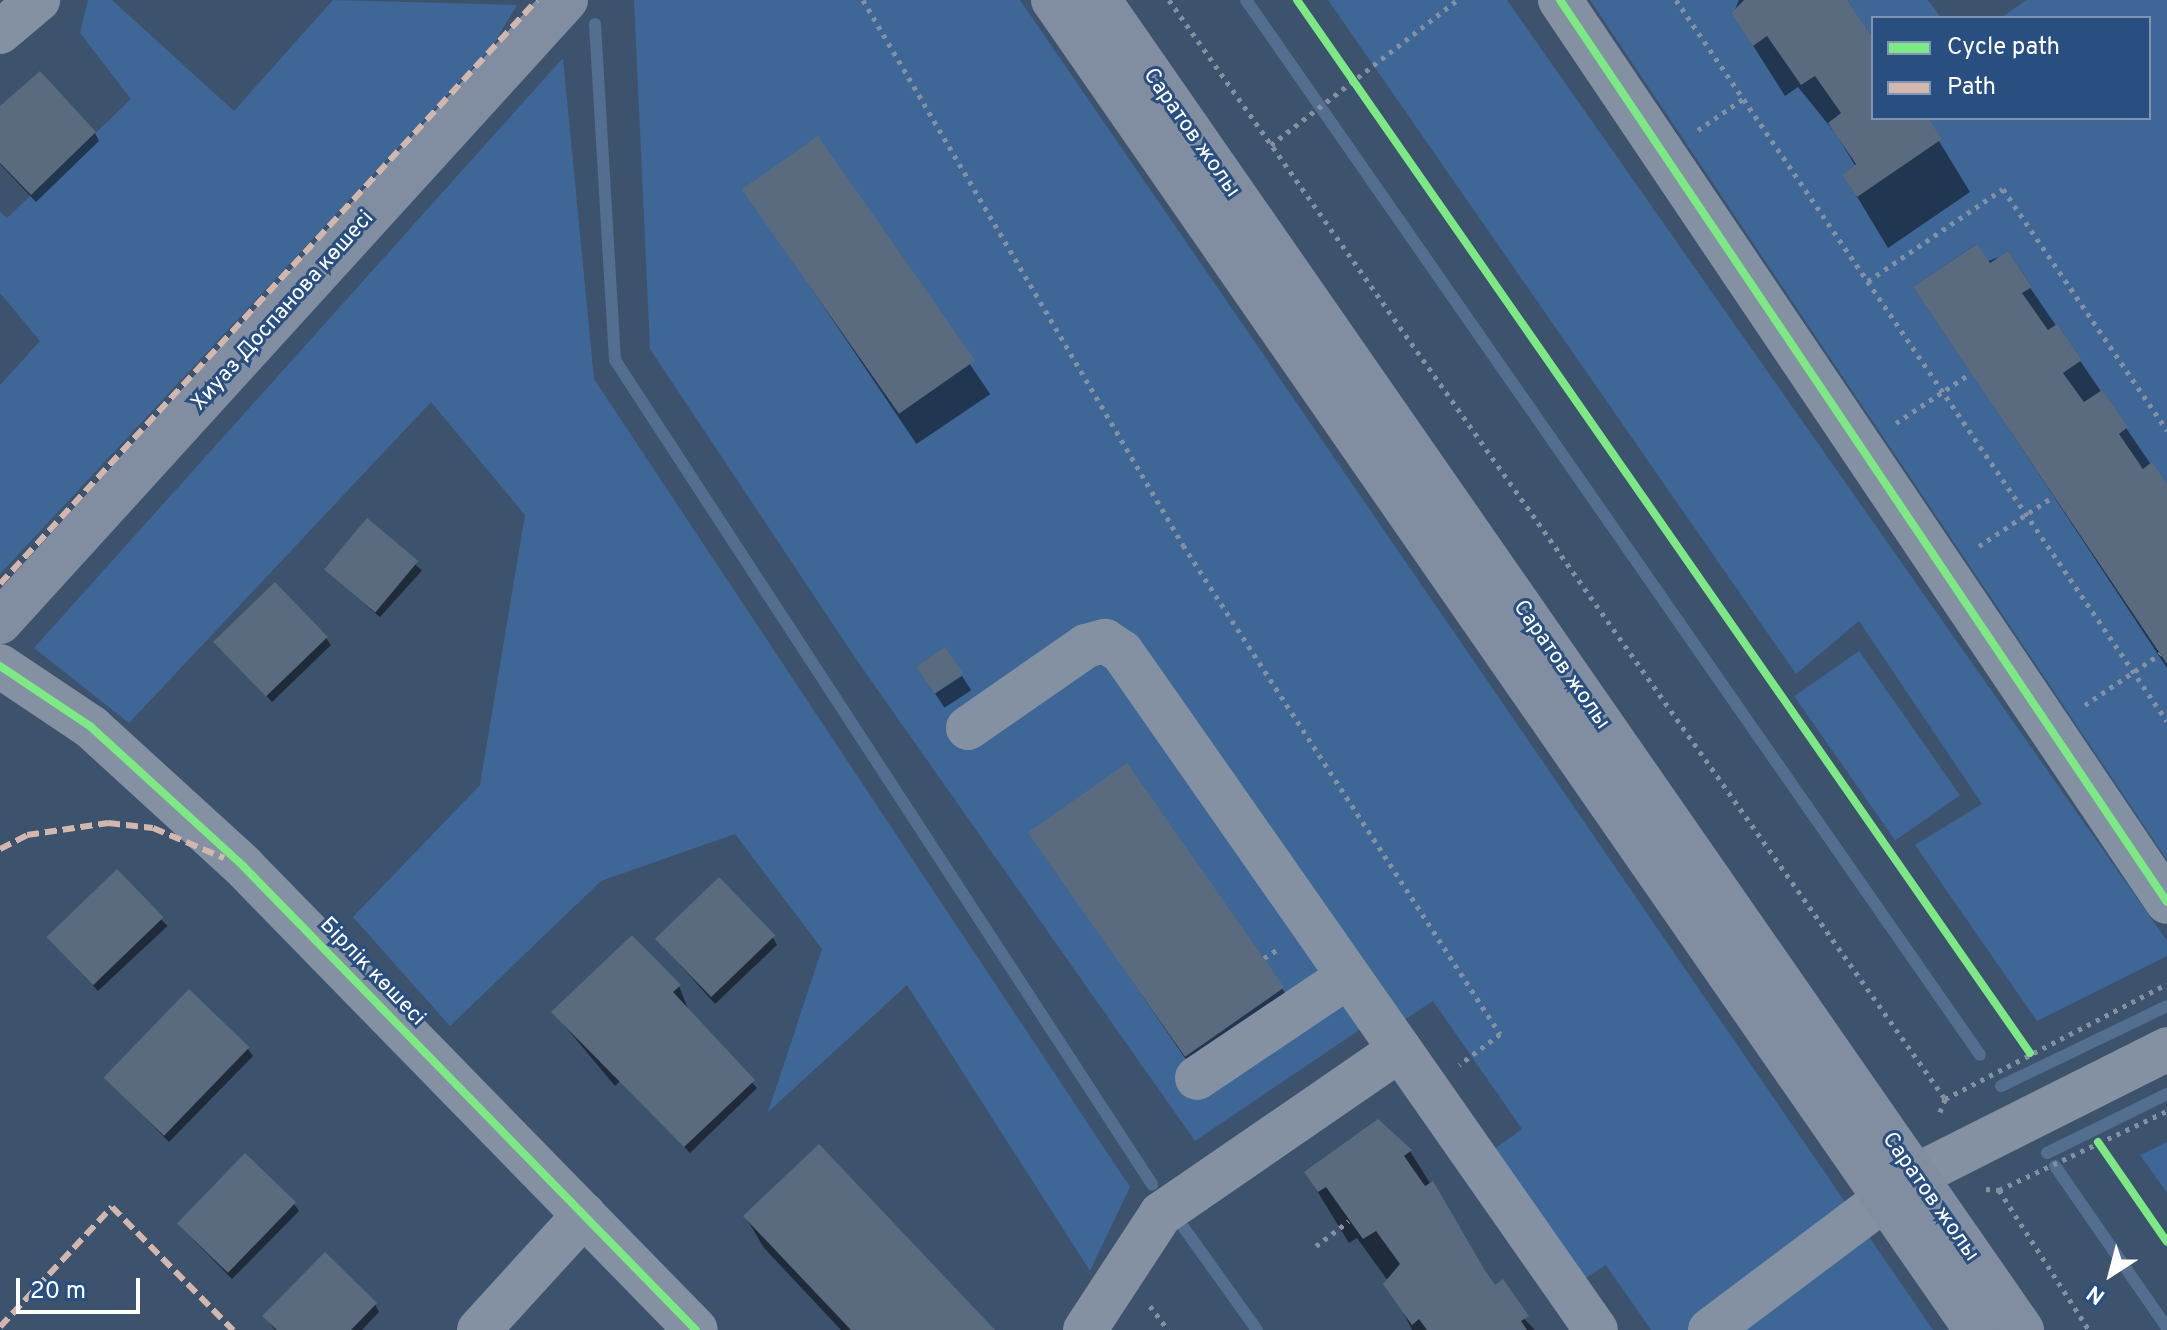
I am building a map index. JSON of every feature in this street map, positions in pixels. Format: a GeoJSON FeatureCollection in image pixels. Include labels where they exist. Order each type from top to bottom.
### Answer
{"type":"FeatureCollection","features":[{"type":"Feature","properties":{"kind":"main road","name":"Хиуаз Доспанова көшесі"},"geometry":{"type":"LineString","coordinates":[[0,622],[566,0]]}},
{"type":"Feature","properties":{"kind":"main road","name":"Саратов жолы"},"geometry":{"type":"LineString","coordinates":[[1053,0],[1915,1177],[1976,1330]]}},
{"type":"Feature","properties":{"kind":"main road","name":"Саратов жолы"},"geometry":{"type":"LineString","coordinates":[[1099,0],[2022,1330]]}},
{"type":"Feature","properties":{"kind":"street"},"geometry":{"type":"LineString","coordinates":[[0,32],[38,0]]}},
{"type":"Feature","properties":{"kind":"street"},"geometry":{"type":"LineString","coordinates":[[1560,0],[2167,902]]}},
{"type":"Feature","properties":{"kind":"street"},"geometry":{"type":"LineString","coordinates":[[968,728],[1086,646],[1114,644],[1596,1330]]}},
{"type":"Feature","properties":{"kind":"street","name":"Бірлік көшесі"},"geometry":{"type":"LineString","coordinates":[[0,666],[91,727],[194,819],[696,1330]]}},
{"type":"Feature","properties":{"kind":"street"},"geometry":{"type":"LineString","coordinates":[[1197,1078],[1346,978]]}},
{"type":"Feature","properties":{"kind":"street"},"geometry":{"type":"LineString","coordinates":[[1710,1330],[1915,1177],[2167,1049]]}},
{"type":"Feature","properties":{"kind":"street"},"geometry":{"type":"LineString","coordinates":[[1085,1330],[1161,1214],[1400,1050]]}},
{"type":"Feature","properties":{"kind":"street"},"geometry":{"type":"LineString","coordinates":[[479,1330],[584,1215]]}},
{"type":"Feature","properties":{"kind":"path"},"geometry":{"type":"LineString","coordinates":[[863,0],[1183,545],[1500,1034],[1427,1089]]}},
{"type":"Feature","properties":{"kind":"path"},"geometry":{"type":"LineString","coordinates":[[1169,0],[1945,1099]]}},
{"type":"Feature","properties":{"kind":"path"},"geometry":{"type":"LineString","coordinates":[[1271,145],[1457,0]]}},
{"type":"Feature","properties":{"kind":"path"},"geometry":{"type":"LineString","coordinates":[[1676,0],[2167,721]]}},
{"type":"Feature","properties":{"kind":"path"},"geometry":{"type":"LineString","coordinates":[[1347,70],[1364,94]]}},
{"type":"Feature","properties":{"kind":"path"},"geometry":{"type":"LineString","coordinates":[[1665,153],[1743,99]]}},
{"type":"Feature","properties":{"kind":"path"},"geometry":{"type":"LineString","coordinates":[[1868,281],[2003,189],[2167,430]]}},
{"type":"Feature","properties":{"kind":"path"},"geometry":{"type":"LineString","coordinates":[[1862,446],[1971,373]]}},
{"type":"Feature","properties":{"kind":"path"},"geometry":{"type":"LineString","coordinates":[[1944,569],[2054,496]]}},
{"type":"Feature","properties":{"kind":"path"},"geometry":{"type":"LineString","coordinates":[[2050,728],[2160,654]]}},
{"type":"Feature","properties":{"kind":"path"},"geometry":{"type":"LineString","coordinates":[[2167,984],[1945,1099],[1915,1177],[1962,1188],[1999,1190],[2167,1111]]}},
{"type":"Feature","properties":{"kind":"path"},"geometry":{"type":"LineString","coordinates":[[2020,1040],[2030,1053]]}},
{"type":"Feature","properties":{"kind":"path"},"geometry":{"type":"LineString","coordinates":[[2098,1142],[2107,1154]]}},
{"type":"Feature","properties":{"kind":"path"},"geometry":{"type":"LineString","coordinates":[[1999,1190],[2089,1330]]}},
{"type":"Feature","properties":{"kind":"path"},"geometry":{"type":"LineString","coordinates":[[1316,1246],[1349,1221]]}},
{"type":"Feature","properties":{"kind":"shaded area"},"geometry":{"type":"Polygon","coordinates":[[[88,0],[112,0],[234,111],[333,0],[517,5],[492,47],[0,574],[0,385],[40,341],[0,293],[0,212],[7,218],[131,99],[80,33],[88,0]]]}},
{"type":"Feature","properties":{"kind":"shaded area"},"geometry":{"type":"Polygon","coordinates":[[[634,0],[1020,0],[1933,1330],[1651,1330],[1606,1265],[1584,1279],[1493,1150],[1522,1129],[1433,1001],[1403,1021],[1374,1020],[1195,1141],[858,662],[650,349],[634,0]]]}},
{"type":"Feature","properties":{"kind":"shaded area"},"geometry":{"type":"Polygon","coordinates":[[[1328,0],[1507,0],[2167,941],[2167,956],[2037,1021],[1915,845],[1982,804],[1859,621],[1796,674],[1328,0]]]}},
{"type":"Feature","properties":{"kind":"shaded area"},"geometry":{"type":"Polygon","coordinates":[[[1590,0],[1744,0],[1731,13],[1753,45],[1767,36],[1801,85],[1815,76],[1841,113],[1828,123],[1856,164],[1842,175],[1857,197],[1926,120],[2151,120],[2151,16],[2004,16],[2026,0],[2167,0],[2167,484],[2152,463],[2143,469],[2119,434],[2127,427],[2102,390],[2084,402],[2063,373],[2082,360],[2057,324],[2048,330],[2022,293],[2032,286],[2008,251],[1990,263],[1976,244],[1913,287],[2167,664],[2167,860],[1590,0]]]}},
{"type":"Feature","properties":{"kind":"shaded area"},"geometry":{"type":"Polygon","coordinates":[[[1847,0],[1928,0],[1940,16],[1871,16],[1871,35],[1847,0]]]}},
{"type":"Feature","properties":{"kind":"shaded area"},"geometry":{"type":"Polygon","coordinates":[[[563,58],[594,379],[1130,1187],[1090,1271],[907,985],[768,1112],[822,949],[735,834],[601,881],[450,1026],[353,917],[480,785],[525,515],[431,402],[129,723],[34,648],[563,58]]]}},
{"type":"Feature","properties":{"kind":"shaded area"},"geometry":{"type":"Polygon","coordinates":[[[1859,651],[1960,795],[1895,840],[1794,696],[1859,651]]]}},
{"type":"Feature","properties":{"kind":"shaded area"},"geometry":{"type":"Polygon","coordinates":[[[2167,1142],[2167,1193],[2140,1155],[2167,1142]]]}},
{"type":"Feature","properties":{"kind":"building"},"geometry":{"type":"Polygon","coordinates":[[[1744,0],[1847,0],[1871,35],[1871,120],[1929,120],[1942,139],[1857,197],[1842,175],[1856,164],[1828,123],[1841,113],[1815,76],[1801,85],[1767,36],[1753,46],[1731,13],[1744,0]]]}},
{"type":"Feature","properties":{"kind":"building"},"geometry":{"type":"Polygon","coordinates":[[[40,71],[96,132],[31,195],[0,163],[0,106],[40,71]]]}},
{"type":"Feature","properties":{"kind":"building"},"geometry":{"type":"Polygon","coordinates":[[[818,136],[975,360],[899,414],[742,189],[818,136]]]}},
{"type":"Feature","properties":{"kind":"building"},"geometry":{"type":"Polygon","coordinates":[[[1977,244],[1990,263],[2008,251],[2032,287],[2022,293],[2048,330],[2057,324],[2082,360],[2063,373],[2084,402],[2102,390],[2128,427],[2119,434],[2143,469],[2152,462],[2167,484],[2167,664],[1913,287],[1977,244]]]}},
{"type":"Feature","properties":{"kind":"building"},"geometry":{"type":"Polygon","coordinates":[[[367,518],[418,561],[375,612],[324,569],[367,518]]]}},
{"type":"Feature","properties":{"kind":"building"},"geometry":{"type":"Polygon","coordinates":[[[275,582],[328,637],[266,696],[213,642],[275,582]]]}},
{"type":"Feature","properties":{"kind":"building"},"geometry":{"type":"Polygon","coordinates":[[[945,647],[963,673],[935,693],[916,667],[945,647]]]}},
{"type":"Feature","properties":{"kind":"building"},"geometry":{"type":"Polygon","coordinates":[[[1127,763],[1284,987],[1185,1057],[1028,832],[1127,763]]]}},
{"type":"Feature","properties":{"kind":"building"},"geometry":{"type":"Polygon","coordinates":[[[117,869],[164,917],[93,985],[47,937],[117,869]]]}},
{"type":"Feature","properties":{"kind":"building"},"geometry":{"type":"Polygon","coordinates":[[[719,877],[775,935],[711,997],[655,939],[719,877]]]}},
{"type":"Feature","properties":{"kind":"building"},"geometry":{"type":"Polygon","coordinates":[[[632,935],[681,985],[673,992],[755,1080],[684,1147],[551,1012],[632,935]]]}},
{"type":"Feature","properties":{"kind":"building"},"geometry":{"type":"Polygon","coordinates":[[[189,989],[249,1047],[164,1136],[104,1077],[189,989]]]}},
{"type":"Feature","properties":{"kind":"building"},"geometry":{"type":"Polygon","coordinates":[[[1378,1119],[1412,1150],[1404,1156],[1425,1186],[1433,1181],[1495,1285],[1503,1279],[1529,1316],[1521,1321],[1527,1330],[1427,1330],[1419,1319],[1412,1325],[1383,1284],[1400,1264],[1376,1231],[1363,1239],[1326,1187],[1318,1192],[1304,1172],[1378,1119]]]}},
{"type":"Feature","properties":{"kind":"building"},"geometry":{"type":"Polygon","coordinates":[[[819,1144],[995,1330],[851,1330],[743,1216],[819,1144]]]}},
{"type":"Feature","properties":{"kind":"building"},"geometry":{"type":"Polygon","coordinates":[[[245,1153],[296,1202],[228,1273],[177,1223],[245,1153]]]}},
{"type":"Feature","properties":{"kind":"building"},"geometry":{"type":"Polygon","coordinates":[[[325,1252],[377,1303],[351,1330],[277,1330],[262,1316],[325,1252]]]}},
{"type":"Feature","properties":{"kind":"waterway"},"geometry":{"type":"LineString","coordinates":[[1246,0],[1980,1055]]}},
{"type":"Feature","properties":{"kind":"waterway"},"geometry":{"type":"LineString","coordinates":[[595,24],[615,360],[1152,1184]]}},
{"type":"Feature","properties":{"kind":"waterway"},"geometry":{"type":"LineString","coordinates":[[2001,1086],[2167,1006]]}},
{"type":"Feature","properties":{"kind":"waterway"},"geometry":{"type":"LineString","coordinates":[[2047,1153],[2167,1094]]}},
{"type":"Feature","properties":{"kind":"waterway"},"geometry":{"type":"LineString","coordinates":[[2055,1166],[2167,1328]]}},
{"type":"Feature","properties":{"kind":"waterway"},"geometry":{"type":"LineString","coordinates":[[1184,1228],[1257,1330]]}},
{"type":"Feature","properties":{"kind":"marked path"},"geometry":{"type":"LineString","coordinates":[[0,584],[537,0]]}},
{"type":"Feature","properties":{"kind":"marked path"},"geometry":{"type":"LineString","coordinates":[[0,849],[27,835],[108,823],[153,828],[224,858]]}},
{"type":"Feature","properties":{"kind":"marked path"},"geometry":{"type":"LineString","coordinates":[[0,1327],[112,1207],[233,1330]]}},
{"type":"Feature","properties":{"kind":"cycle path"},"geometry":{"type":"LineString","coordinates":[[1297,0],[2030,1053]]}},
{"type":"Feature","properties":{"kind":"cycle path"},"geometry":{"type":"LineString","coordinates":[[1560,0],[2167,902]]}},
{"type":"Feature","properties":{"kind":"cycle path"},"geometry":{"type":"LineString","coordinates":[[0,666],[91,727],[243,866],[696,1330]]}},
{"type":"Feature","properties":{"kind":"cycle path"},"geometry":{"type":"LineString","coordinates":[[2098,1142],[2167,1242]]}}]}
